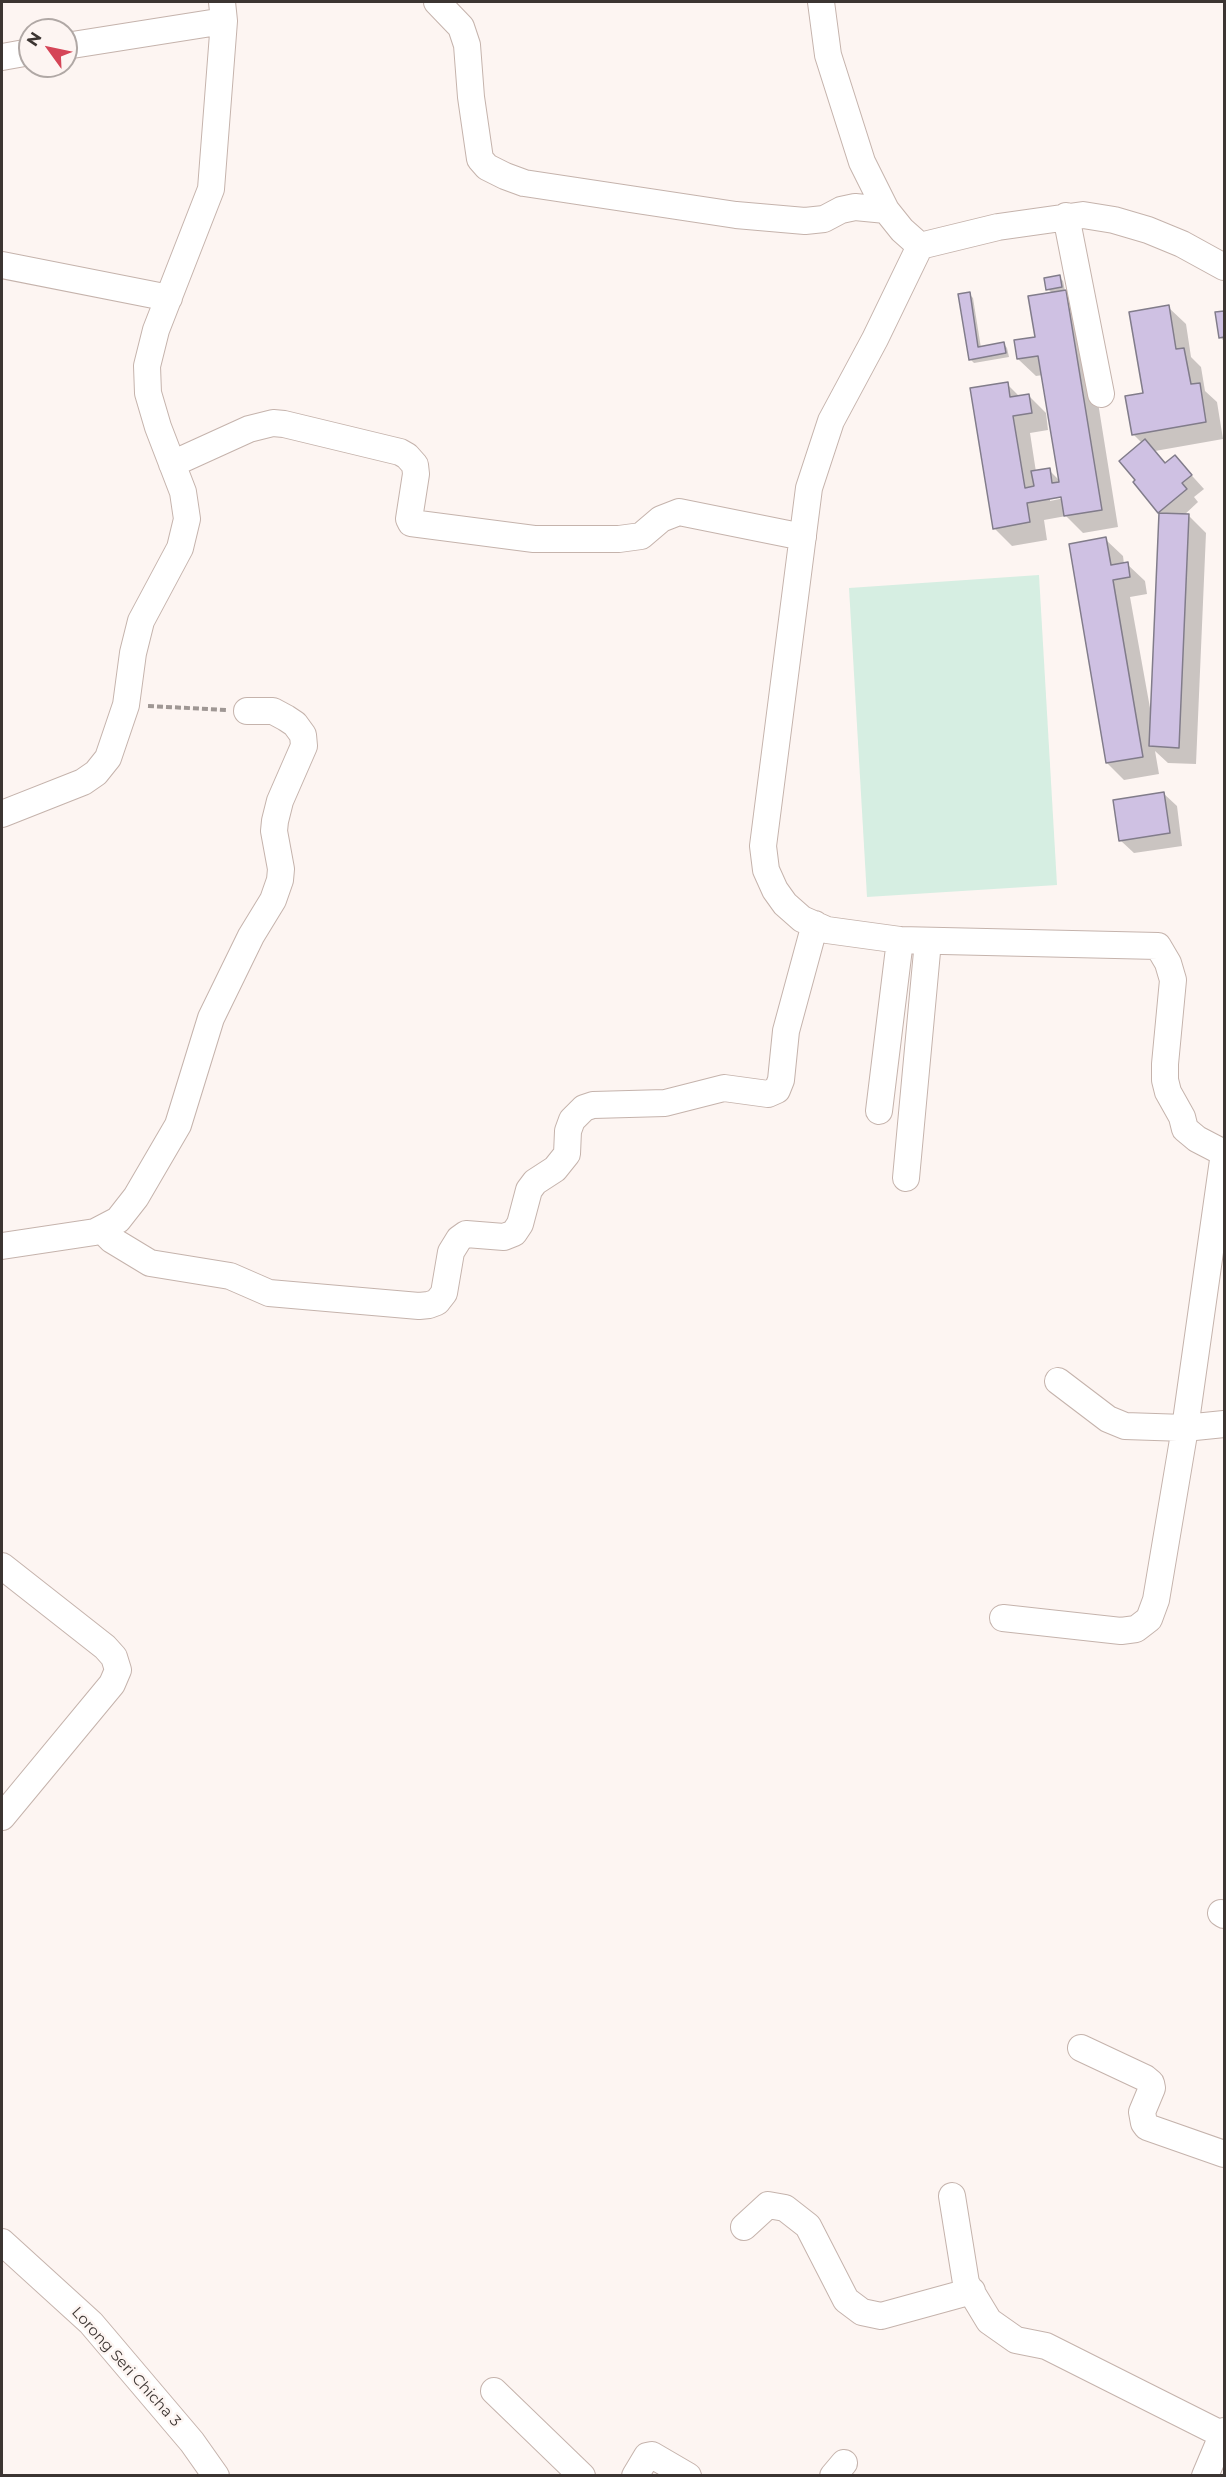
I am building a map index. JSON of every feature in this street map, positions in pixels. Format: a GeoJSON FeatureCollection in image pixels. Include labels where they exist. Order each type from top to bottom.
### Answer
{"type":"FeatureCollection","features":[{"type":"Feature","properties":{"kind":"street"},"geometry":{"type":"LineString","coordinates":[[437,2],[461,27],[467,45],[471,97],[480,159],[487,167],[506,176],[524,183],[736,215],[805,221],[824,219],[841,210],[855,207],[886,210]]}},
{"type":"Feature","properties":{"kind":"street"},"geometry":{"type":"LineString","coordinates":[[821,2],[828,55],[862,162],[886,210],[902,230],[920,246]]}},
{"type":"Feature","properties":{"kind":"street"},"geometry":{"type":"LineString","coordinates":[[2,814],[83,782],[108,758],[126,705],[133,653],[141,621],[180,548],[187,519],[183,492],[148,393],[147,366],[156,330],[211,189],[223,11],[78,43]]}},
{"type":"Feature","properties":{"kind":"street"},"geometry":{"type":"LineString","coordinates":[[2,57],[18,54]]}},
{"type":"Feature","properties":{"kind":"street"},"geometry":{"type":"LineString","coordinates":[[920,246],[998,227],[1083,215],[1114,220],[1148,230],[1182,244],[1224,267]]}},
{"type":"Feature","properties":{"kind":"street"},"geometry":{"type":"LineString","coordinates":[[1066,216],[1101,394]]}},
{"type":"Feature","properties":{"kind":"street"},"geometry":{"type":"LineString","coordinates":[[920,246],[875,339],[831,421],[809,488],[762,846],[766,870],[775,890],[785,904],[802,919],[827,930],[900,940],[1158,946],[1168,963],[1173,980],[1165,1064],[1168,1092],[1182,1117],[1185,1129],[1197,1139],[1224,1154],[1185,1428],[1156,1600],[1149,1619],[1136,1629],[1121,1631],[1004,1618]]}},
{"type":"Feature","properties":{"kind":"street"},"geometry":{"type":"LineString","coordinates":[[2,265],[169,298]]}},
{"type":"Feature","properties":{"kind":"street"},"geometry":{"type":"LineString","coordinates":[[172,464],[249,429],[273,423],[284,424],[400,452],[407,456],[415,465],[416,474],[409,519],[411,523],[534,539],[619,539],[641,536],[661,519],[679,512],[803,537]]}},
{"type":"Feature","properties":{"kind":"street"},"geometry":{"type":"LineString","coordinates":[[2,1246],[95,1232],[118,1220],[136,1197],[178,1125],[211,1018],[251,936],[273,900],[280,880],[281,868],[274,821],[280,801],[304,746],[303,735],[295,724],[273,711],[247,711]]}},
{"type":"Feature","properties":{"kind":"street"},"geometry":{"type":"LineString","coordinates":[[101,1229],[111,1240],[150,1263],[231,1276],[269,1293],[419,1306],[437,1302],[444,1293],[451,1252],[459,1239],[466,1234],[504,1237],[514,1233],[520,1224],[529,1190],[535,1182],[555,1169],[567,1154],[568,1131],[572,1120],[584,1108],[593,1105],[665,1103],[724,1088],[768,1094],[777,1090],[781,1080],[786,1031],[815,924]]}},
{"type":"Feature","properties":{"kind":"street"},"geometry":{"type":"LineString","coordinates":[[879,1111],[900,940]]}},
{"type":"Feature","properties":{"kind":"street"},"geometry":{"type":"LineString","coordinates":[[906,1178],[928,941]]}},
{"type":"Feature","properties":{"kind":"street"},"geometry":{"type":"LineString","coordinates":[[1058,1381],[1108,1419],[1125,1426],[1185,1428],[1224,1424]]}},
{"type":"Feature","properties":{"kind":"street"},"geometry":{"type":"LineString","coordinates":[[2,1566],[105,1647],[114,1657],[118,1670],[112,1684],[2,1817]]}},
{"type":"Feature","properties":{"kind":"street"},"geometry":{"type":"LineString","coordinates":[[1082,2048],[1151,2083],[1152,2088],[1142,2112],[1147,2127],[1224,2154]]}},
{"type":"Feature","properties":{"kind":"street"},"geometry":{"type":"LineString","coordinates":[[952,2196],[966,2283],[989,2321],[1016,2340],[1046,2346],[1224,2433],[1206,2475]]}},
{"type":"Feature","properties":{"kind":"street"},"geometry":{"type":"LineString","coordinates":[[744,2227],[768,2205],[785,2208],[808,2226],[846,2300],[862,2312],[881,2316],[972,2291]]}},
{"type":"Feature","properties":{"kind":"street","name":"Lorong Seri Chicha 3"},"geometry":{"type":"LineString","coordinates":[[2,2242],[91,2323],[192,2442],[216,2475]]}},
{"type":"Feature","properties":{"kind":"street"},"geometry":{"type":"LineString","coordinates":[[494,2391],[582,2475]]}},
{"type":"Feature","properties":{"kind":"street"},"geometry":{"type":"LineString","coordinates":[[635,2475],[647,2456],[652,2455],[688,2475]]}},
{"type":"Feature","properties":{"kind":"path"},"geometry":{"type":"LineString","coordinates":[[126,705],[247,711]]}},
{"type":"Feature","properties":{"kind":"green space"},"geometry":{"type":"Polygon","coordinates":[[[1039,575],[1057,885],[867,897],[849,588],[1039,575]]]}},
{"type":"Feature","properties":{"kind":"building"},"geometry":{"type":"Polygon","coordinates":[[[1060,275],[1062,287],[1046,290],[1044,278],[1060,275]]]}},
{"type":"Feature","properties":{"kind":"building"},"geometry":{"type":"Polygon","coordinates":[[[1066,290],[1102,510],[1064,516],[1061,497],[1027,503],[1030,522],[993,529],[970,388],[1008,382],[1010,397],[1029,394],[1032,413],[1013,416],[1025,488],[1034,486],[1031,471],[1050,468],[1052,483],[1059,482],[1038,356],[1017,359],[1014,340],[1035,337],[1028,296],[1066,290]]]}},
{"type":"Feature","properties":{"kind":"building"},"geometry":{"type":"Polygon","coordinates":[[[970,292],[978,347],[1004,342],[1006,353],[969,360],[958,294],[970,292]]]}},
{"type":"Feature","properties":{"kind":"building"},"geometry":{"type":"Polygon","coordinates":[[[1169,305],[1176,349],[1184,348],[1191,384],[1200,383],[1206,422],[1132,435],[1125,396],[1143,393],[1129,312],[1169,305]]]}},
{"type":"Feature","properties":{"kind":"building"},"geometry":{"type":"Polygon","coordinates":[[[1224,311],[1224,337],[1219,338],[1215,312],[1224,311]]]}},
{"type":"Feature","properties":{"kind":"building"},"geometry":{"type":"Polygon","coordinates":[[[1145,439],[1165,463],[1175,455],[1192,475],[1182,483],[1187,489],[1158,513],[1119,461],[1145,439]]]}},
{"type":"Feature","properties":{"kind":"building"},"geometry":{"type":"Polygon","coordinates":[[[1159,513],[1189,514],[1179,748],[1149,746],[1159,513]]]}},
{"type":"Feature","properties":{"kind":"building"},"geometry":{"type":"Polygon","coordinates":[[[1106,537],[1111,565],[1128,562],[1130,577],[1113,580],[1143,757],[1106,763],[1069,544],[1106,537]]]}},
{"type":"Feature","properties":{"kind":"building"},"geometry":{"type":"Polygon","coordinates":[[[1164,792],[1170,833],[1119,841],[1113,800],[1164,792]]]}}]}
